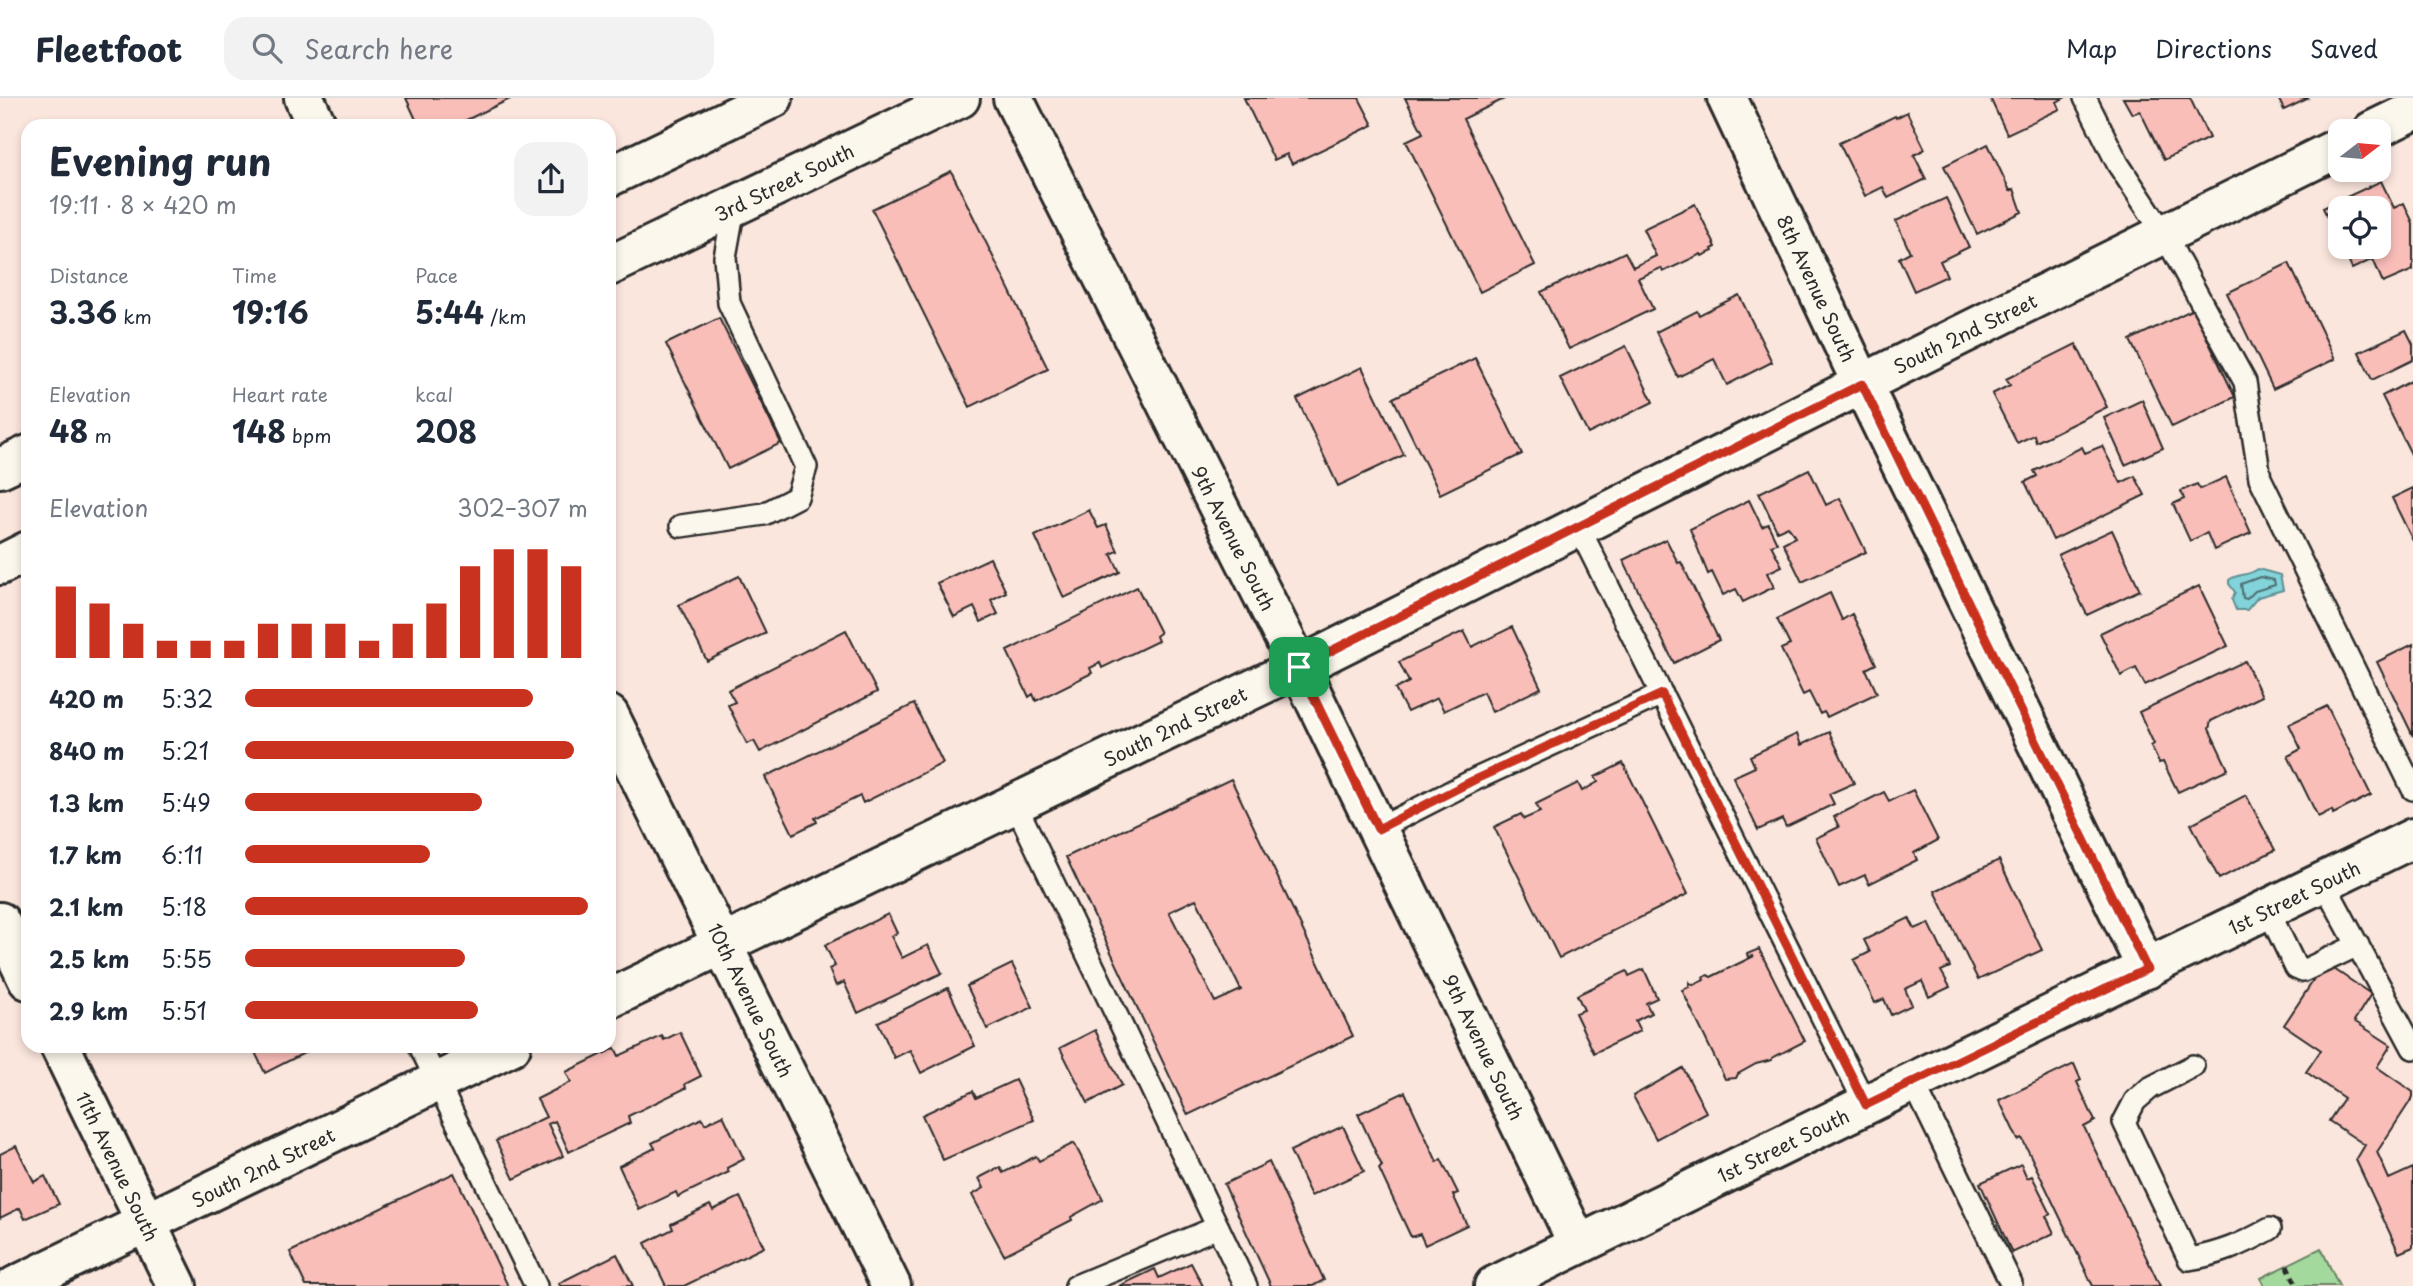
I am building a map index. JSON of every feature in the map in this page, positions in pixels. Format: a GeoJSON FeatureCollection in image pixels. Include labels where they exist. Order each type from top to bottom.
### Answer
{"type":"FeatureCollection","features":[{"type":"Feature","properties":{"kind":"street"},"geometry":{"type":"LineString","coordinates":[[304,98],[314,119]]}},
{"type":"Feature","properties":{"kind":"street"},"geometry":{"type":"LineString","coordinates":[[616,174],[773,98]]}},
{"type":"Feature","properties":{"kind":"street","name":"3rd Street South"},"geometry":{"type":"LineString","coordinates":[[616,263],[960,98]]}},
{"type":"Feature","properties":{"kind":"street","name":"9th Avenue South"},"geometry":{"type":"LineString","coordinates":[[1013,98],[1299,667],[1578,1244]]}},
{"type":"Feature","properties":{"kind":"street","name":"8th Avenue South"},"geometry":{"type":"LineString","coordinates":[[1727,98],[1862,384],[2147,969]]}},
{"type":"Feature","properties":{"kind":"street"},"geometry":{"type":"LineString","coordinates":[[2391,122],[2413,111]]}},
{"type":"Feature","properties":{"kind":"street","name":"South 2nd Street"},"geometry":{"type":"LineString","coordinates":[[616,996],[1299,667],[2328,153]]}},
{"type":"Feature","properties":{"kind":"street"},"geometry":{"type":"LineString","coordinates":[[0,468],[21,458]]}},
{"type":"Feature","properties":{"kind":"street"},"geometry":{"type":"LineString","coordinates":[[0,565],[21,554]]}},
{"type":"Feature","properties":{"kind":"street","name":"10th Avenue South"},"geometry":{"type":"LineString","coordinates":[[616,729],[891,1286]]}},
{"type":"Feature","properties":{"kind":"street","name":"1st Street South"},"geometry":{"type":"LineString","coordinates":[[1493,1286],[2413,838]]}},
{"type":"Feature","properties":{"kind":"street"},"geometry":{"type":"LineString","coordinates":[[0,922],[21,966]]}},
{"type":"Feature","properties":{"kind":"street","name":"11th Avenue South"},"geometry":{"type":"LineString","coordinates":[[63,1053],[177,1286]]}},
{"type":"Feature","properties":{"kind":"street","name":"South 2nd Street"},"geometry":{"type":"LineString","coordinates":[[15,1286],[498,1053]]}},
{"type":"Feature","properties":{"kind":"lane"},"geometry":{"type":"LineString","coordinates":[[2085,98],[2118,164],[2164,234],[2245,382],[2260,478],[2413,789]]}},
{"type":"Feature","properties":{"kind":"lane"},"geometry":{"type":"LineString","coordinates":[[681,526],[764,514],[797,497],[806,467],[729,303],[724,257],[734,206]]}},
{"type":"Feature","properties":{"kind":"lane"},"geometry":{"type":"LineString","coordinates":[[1578,526],[1866,1105]]}},
{"type":"Feature","properties":{"kind":"lane"},"geometry":{"type":"LineString","coordinates":[[1378,829],[1488,773],[1662,694]]}},
{"type":"Feature","properties":{"kind":"lane"},"geometry":{"type":"LineString","coordinates":[[1015,803],[1246,1286]]}},
{"type":"Feature","properties":{"kind":"lane"},"geometry":{"type":"LineString","coordinates":[[2324,883],[2413,1048]]}},
{"type":"Feature","properties":{"kind":"lane"},"geometry":{"type":"LineString","coordinates":[[2268,910],[2296,968],[2303,971],[2358,944]]}},
{"type":"Feature","properties":{"kind":"lane"},"geometry":{"type":"LineString","coordinates":[[423,1053],[536,1286]]}},
{"type":"Feature","properties":{"kind":"lane"},"geometry":{"type":"LineString","coordinates":[[2193,1066],[2150,1088],[2135,1101],[2124,1122],[2189,1259],[2213,1255],[2239,1246],[2270,1229]]}},
{"type":"Feature","properties":{"kind":"lane"},"geometry":{"type":"LineString","coordinates":[[1913,1082],[2011,1283]]}},
{"type":"Feature","properties":{"kind":"lane"},"geometry":{"type":"LineString","coordinates":[[1076,1286],[1218,1227]]}},
{"type":"Feature","properties":{"kind":"path"},"geometry":{"type":"LineString","coordinates":[[2287,1265],[2297,1286]]}},
{"type":"Feature","properties":{"kind":"green space"},"geometry":{"type":"Polygon","coordinates":[[[2321,1248],[2339,1286],[2265,1286],[2261,1278],[2321,1248]]]}},
{"type":"Feature","properties":{"kind":"water"},"geometry":{"type":"Polygon","coordinates":[[[2258,569],[2280,575],[2283,590],[2258,597],[2247,610],[2236,610],[2232,600],[2235,592],[2229,580],[2258,569]]]}},
{"type":"Feature","properties":{"kind":"building"},"geometry":{"type":"Polygon","coordinates":[[[406,98],[512,98],[468,119],[416,119],[406,98]]]}},
{"type":"Feature","properties":{"kind":"building"},"geometry":{"type":"Polygon","coordinates":[[[1244,98],[1359,98],[1373,125],[1292,164],[1287,154],[1274,160],[1244,98]]]}},
{"type":"Feature","properties":{"kind":"building"},"geometry":{"type":"Polygon","coordinates":[[[1405,98],[1506,98],[1463,119],[1535,265],[1480,292],[1406,141],[1423,133],[1405,98]]]}},
{"type":"Feature","properties":{"kind":"building"},"geometry":{"type":"Polygon","coordinates":[[[1990,98],[2064,98],[2057,102],[2060,109],[2007,134],[1990,98]]]}},
{"type":"Feature","properties":{"kind":"building"},"geometry":{"type":"Polygon","coordinates":[[[2123,98],[2190,98],[2209,138],[2164,160],[2140,111],[2132,114],[2123,98]]]}},
{"type":"Feature","properties":{"kind":"building"},"geometry":{"type":"Polygon","coordinates":[[[2278,98],[2309,98],[2284,110],[2278,98]]]}},
{"type":"Feature","properties":{"kind":"building"},"geometry":{"type":"Polygon","coordinates":[[[1907,112],[1925,149],[1914,155],[1926,179],[1888,198],[1883,187],[1865,196],[1839,143],[1907,112]]]}},
{"type":"Feature","properties":{"kind":"building"},"geometry":{"type":"Polygon","coordinates":[[[1988,144],[2010,191],[2014,189],[2022,212],[1977,234],[1944,166],[1988,144]]]}},
{"type":"Feature","properties":{"kind":"building"},"geometry":{"type":"Polygon","coordinates":[[[951,171],[1048,369],[970,407],[872,209],[951,171]]]}},
{"type":"Feature","properties":{"kind":"building"},"geometry":{"type":"Polygon","coordinates":[[[2381,182],[2388,196],[2349,196],[2381,182]]]}},
{"type":"Feature","properties":{"kind":"building"},"geometry":{"type":"Polygon","coordinates":[[[1946,198],[1969,247],[1940,261],[1947,276],[1914,291],[1899,258],[1910,252],[1896,221],[1946,198]]]}},
{"type":"Feature","properties":{"kind":"building"},"geometry":{"type":"Polygon","coordinates":[[[2391,202],[2394,208],[2404,203],[2413,223],[2413,270],[2383,283],[2373,259],[2391,259],[2391,202]]]}},
{"type":"Feature","properties":{"kind":"building"},"geometry":{"type":"Polygon","coordinates":[[[1695,204],[1716,247],[1713,251],[1663,272],[1661,268],[1638,278],[1653,309],[1569,349],[1541,292],[1625,252],[1633,267],[1656,256],[1643,229],[1695,204]]]}},
{"type":"Feature","properties":{"kind":"building"},"geometry":{"type":"Polygon","coordinates":[[[2328,206],[2328,218],[2323,208],[2328,206]]]}},
{"type":"Feature","properties":{"kind":"building"},"geometry":{"type":"Polygon","coordinates":[[[2347,259],[2373,259],[2352,269],[2347,259]]]}},
{"type":"Feature","properties":{"kind":"building"},"geometry":{"type":"Polygon","coordinates":[[[2289,263],[2335,359],[2273,389],[2227,293],[2289,263]]]}},
{"type":"Feature","properties":{"kind":"building"},"geometry":{"type":"Polygon","coordinates":[[[1739,295],[1772,362],[1727,385],[1714,359],[1678,377],[1656,332],[1697,311],[1699,315],[1739,295]]]}},
{"type":"Feature","properties":{"kind":"building"},"geometry":{"type":"Polygon","coordinates":[[[2193,309],[2235,397],[2172,427],[2130,340],[2193,309]]]}},
{"type":"Feature","properties":{"kind":"building"},"geometry":{"type":"Polygon","coordinates":[[[719,318],[781,443],[728,469],[666,344],[719,318]]]}},
{"type":"Feature","properties":{"kind":"building"},"geometry":{"type":"Polygon","coordinates":[[[2406,330],[2413,344],[2413,360],[2372,380],[2359,352],[2406,330]]]}},
{"type":"Feature","properties":{"kind":"building"},"geometry":{"type":"Polygon","coordinates":[[[2076,344],[2107,407],[2036,442],[2034,435],[2017,443],[1992,394],[2010,385],[2006,379],[2076,344]]]}},
{"type":"Feature","properties":{"kind":"building"},"geometry":{"type":"Polygon","coordinates":[[[1626,346],[1653,402],[1588,434],[1560,378],[1626,346]]]}},
{"type":"Feature","properties":{"kind":"building"},"geometry":{"type":"Polygon","coordinates":[[[1475,358],[1522,454],[1440,494],[1393,398],[1475,358]]]}},
{"type":"Feature","properties":{"kind":"building"},"geometry":{"type":"Polygon","coordinates":[[[1362,367],[1404,455],[1338,486],[1297,399],[1362,367]]]}},
{"type":"Feature","properties":{"kind":"building"},"geometry":{"type":"Polygon","coordinates":[[[2413,380],[2413,458],[2382,396],[2413,380]]]}},
{"type":"Feature","properties":{"kind":"building"},"geometry":{"type":"Polygon","coordinates":[[[2142,400],[2163,448],[2125,465],[2104,418],[2142,400]]]}},
{"type":"Feature","properties":{"kind":"building"},"geometry":{"type":"Polygon","coordinates":[[[2102,446],[2121,483],[2135,476],[2145,495],[2053,540],[2025,482],[2037,476],[2034,471],[2082,447],[2085,453],[2102,446]]]}},
{"type":"Feature","properties":{"kind":"building"},"geometry":{"type":"Polygon","coordinates":[[[1809,469],[1826,505],[1840,498],[1866,552],[1802,582],[1783,543],[1795,537],[1788,526],[1777,531],[1759,493],[1809,469]]]}},
{"type":"Feature","properties":{"kind":"building"},"geometry":{"type":"Polygon","coordinates":[[[2226,477],[2251,533],[2214,550],[2207,533],[2190,541],[2173,504],[2184,499],[2181,491],[2197,484],[2200,489],[2226,477]]]}},
{"type":"Feature","properties":{"kind":"building"},"geometry":{"type":"Polygon","coordinates":[[[2413,488],[2413,541],[2392,498],[2413,488]]]}},
{"type":"Feature","properties":{"kind":"building"},"geometry":{"type":"Polygon","coordinates":[[[1749,500],[1762,527],[1768,524],[1777,543],[1771,545],[1782,566],[1767,573],[1774,587],[1743,602],[1736,589],[1723,595],[1712,572],[1708,574],[1690,529],[1749,500]]]}},
{"type":"Feature","properties":{"kind":"building"},"geometry":{"type":"Polygon","coordinates":[[[1089,510],[1098,528],[1106,525],[1118,551],[1111,554],[1120,572],[1064,598],[1035,536],[1089,510]]]}},
{"type":"Feature","properties":{"kind":"building"},"geometry":{"type":"Polygon","coordinates":[[[2112,530],[2140,590],[2087,615],[2058,555],[2112,530]]]}},
{"type":"Feature","properties":{"kind":"building"},"geometry":{"type":"Polygon","coordinates":[[[1666,539],[1678,563],[1681,562],[1719,640],[1674,663],[1623,560],[1666,539]]]}},
{"type":"Feature","properties":{"kind":"building"},"geometry":{"type":"Polygon","coordinates":[[[990,558],[1006,592],[991,600],[998,614],[981,622],[974,607],[954,617],[937,583],[990,558]]]}},
{"type":"Feature","properties":{"kind":"building"},"geometry":{"type":"Polygon","coordinates":[[[739,576],[766,633],[707,661],[679,605],[739,576]]]}},
{"type":"Feature","properties":{"kind":"building"},"geometry":{"type":"Polygon","coordinates":[[[2199,586],[2228,646],[2145,685],[2136,668],[2121,676],[2100,633],[2199,586]]]}},
{"type":"Feature","properties":{"kind":"building"},"geometry":{"type":"Polygon","coordinates":[[[1137,587],[1160,633],[1156,636],[1158,641],[1102,668],[1100,663],[1090,668],[1092,673],[1036,701],[1033,694],[1029,697],[1007,651],[1137,587]]]}},
{"type":"Feature","properties":{"kind":"building"},"geometry":{"type":"Polygon","coordinates":[[[1830,593],[1842,620],[1852,614],[1876,664],[1866,669],[1877,693],[1827,717],[1824,712],[1820,714],[1809,692],[1803,695],[1781,649],[1790,645],[1777,619],[1830,593]]]}},
{"type":"Feature","properties":{"kind":"building"},"geometry":{"type":"Polygon","coordinates":[[[1512,627],[1541,688],[1492,712],[1483,692],[1444,711],[1437,698],[1407,712],[1395,689],[1409,682],[1399,662],[1464,631],[1472,647],[1512,627]]]}},
{"type":"Feature","properties":{"kind":"building"},"geometry":{"type":"Polygon","coordinates":[[[846,630],[877,692],[760,752],[754,741],[747,744],[728,705],[735,702],[728,690],[846,630]]]}},
{"type":"Feature","properties":{"kind":"building"},"geometry":{"type":"Polygon","coordinates":[[[2413,644],[2413,736],[2377,662],[2413,644]]]}},
{"type":"Feature","properties":{"kind":"building"},"geometry":{"type":"Polygon","coordinates":[[[2245,661],[2262,696],[2211,721],[2209,729],[2228,769],[2178,792],[2163,762],[2159,763],[2151,746],[2154,744],[2139,712],[2245,661]]]}},
{"type":"Feature","properties":{"kind":"building"},"geometry":{"type":"Polygon","coordinates":[[[914,704],[943,763],[863,803],[860,796],[815,818],[817,822],[793,834],[765,777],[914,704]]]}},
{"type":"Feature","properties":{"kind":"building"},"geometry":{"type":"Polygon","coordinates":[[[2327,706],[2371,795],[2333,814],[2332,810],[2318,817],[2288,756],[2301,749],[2289,724],[2327,706]]]}},
{"type":"Feature","properties":{"kind":"building"},"geometry":{"type":"Polygon","coordinates":[[[1829,732],[1854,783],[1829,794],[1834,804],[1786,827],[1782,819],[1758,830],[1733,777],[1755,767],[1750,756],[1797,734],[1801,745],[1829,732]]]}},
{"type":"Feature","properties":{"kind":"building"},"geometry":{"type":"Polygon","coordinates":[[[1623,763],[1688,894],[1559,958],[1494,827],[1521,814],[1524,819],[1540,812],[1536,804],[1578,783],[1582,791],[1598,782],[1595,777],[1623,763]]]}},
{"type":"Feature","properties":{"kind":"building"},"geometry":{"type":"Polygon","coordinates":[[[1231,779],[1353,1036],[1188,1115],[1066,857],[1231,779]],[[1196,899],[1169,912],[1215,1002],[1241,990],[1196,899]]]}},
{"type":"Feature","properties":{"kind":"building"},"geometry":{"type":"Polygon","coordinates":[[[1913,790],[1938,840],[1914,853],[1917,860],[1869,884],[1865,875],[1839,887],[1816,838],[1839,827],[1834,817],[1884,792],[1889,801],[1913,790]]]}},
{"type":"Feature","properties":{"kind":"building"},"geometry":{"type":"Polygon","coordinates":[[[2246,795],[2275,850],[2219,879],[2191,824],[2246,795]]]}},
{"type":"Feature","properties":{"kind":"building"},"geometry":{"type":"Polygon","coordinates":[[[1999,860],[2042,950],[1978,980],[1935,891],[1999,860]]]}},
{"type":"Feature","properties":{"kind":"building"},"geometry":{"type":"Polygon","coordinates":[[[888,914],[897,933],[891,936],[902,958],[928,945],[942,973],[858,1013],[844,982],[836,986],[829,969],[835,966],[825,945],[888,914]]]}},
{"type":"Feature","properties":{"kind":"building"},"geometry":{"type":"Polygon","coordinates":[[[1909,918],[1915,929],[1929,923],[1950,967],[1941,971],[1950,987],[1929,997],[1922,981],[1905,989],[1912,1005],[1891,1015],[1884,999],[1875,1003],[1854,960],[1870,952],[1864,940],[1909,918]]]}},
{"type":"Feature","properties":{"kind":"building"},"geometry":{"type":"Polygon","coordinates":[[[1759,949],[1805,1041],[1772,1060],[1756,1064],[1738,1074],[1736,1078],[1725,1079],[1682,990],[1689,987],[1689,982],[1693,985],[1704,980],[1703,977],[1711,977],[1754,956],[1748,957],[1747,954],[1759,949]]]}},
{"type":"Feature","properties":{"kind":"building"},"geometry":{"type":"Polygon","coordinates":[[[2325,963],[2371,994],[2354,1021],[2391,1045],[2377,1067],[2413,1092],[2413,1097],[2377,1152],[2389,1179],[2413,1168],[2413,1247],[2399,1253],[2356,1160],[2365,1145],[2329,1121],[2344,1098],[2306,1072],[2321,1050],[2284,1025],[2325,963]]]}},
{"type":"Feature","properties":{"kind":"building"},"geometry":{"type":"Polygon","coordinates":[[[1012,964],[1033,1007],[987,1029],[967,986],[1012,964]]]}},
{"type":"Feature","properties":{"kind":"building"},"geometry":{"type":"Polygon","coordinates":[[[1644,969],[1657,998],[1646,1003],[1651,1013],[1635,1021],[1640,1031],[1594,1053],[1575,1013],[1584,1010],[1577,995],[1627,971],[1629,976],[1644,969]]]}},
{"type":"Feature","properties":{"kind":"building"},"geometry":{"type":"Polygon","coordinates":[[[948,988],[975,1046],[921,1073],[910,1050],[894,1058],[878,1022],[948,988]]]}},
{"type":"Feature","properties":{"kind":"building"},"geometry":{"type":"Polygon","coordinates":[[[1095,1030],[1122,1085],[1088,1103],[1060,1048],[1095,1030]]]}},
{"type":"Feature","properties":{"kind":"building"},"geometry":{"type":"Polygon","coordinates":[[[680,1032],[701,1076],[685,1084],[686,1088],[628,1116],[630,1123],[569,1152],[555,1121],[548,1124],[563,1156],[514,1179],[496,1141],[546,1117],[537,1099],[571,1082],[566,1072],[605,1053],[616,1053],[616,1050],[619,1056],[662,1036],[664,1040],[680,1032]]]}},
{"type":"Feature","properties":{"kind":"building"},"geometry":{"type":"Polygon","coordinates":[[[255,1053],[304,1053],[265,1073],[255,1053]]]}},
{"type":"Feature","properties":{"kind":"building"},"geometry":{"type":"Polygon","coordinates":[[[2074,1064],[2081,1080],[2077,1082],[2095,1121],[2084,1127],[2160,1286],[2093,1286],[2022,1138],[2018,1140],[1999,1100],[2074,1064]]]}},
{"type":"Feature","properties":{"kind":"building"},"geometry":{"type":"Polygon","coordinates":[[[1683,1068],[1706,1112],[1656,1139],[1633,1096],[1683,1068]]]}},
{"type":"Feature","properties":{"kind":"building"},"geometry":{"type":"Polygon","coordinates":[[[1015,1080],[1034,1120],[943,1160],[922,1115],[973,1091],[976,1098],[1015,1080]]]}},
{"type":"Feature","properties":{"kind":"building"},"geometry":{"type":"Polygon","coordinates":[[[1405,1092],[1437,1162],[1441,1159],[1458,1193],[1453,1195],[1467,1225],[1425,1245],[1420,1234],[1411,1237],[1379,1169],[1382,1166],[1358,1114],[1405,1092]]]}},
{"type":"Feature","properties":{"kind":"building"},"geometry":{"type":"Polygon","coordinates":[[[723,1115],[744,1159],[727,1168],[729,1172],[678,1197],[676,1192],[639,1210],[619,1166],[655,1148],[652,1143],[702,1118],[705,1124],[723,1115]]]}},
{"type":"Feature","properties":{"kind":"building"},"geometry":{"type":"Polygon","coordinates":[[[1343,1126],[1364,1171],[1311,1196],[1290,1151],[1343,1126]]]}},
{"type":"Feature","properties":{"kind":"building"},"geometry":{"type":"Polygon","coordinates":[[[1074,1143],[1103,1199],[1071,1217],[1072,1220],[1004,1255],[972,1195],[984,1188],[979,1178],[1000,1167],[1003,1173],[1036,1156],[1039,1161],[1074,1143]]]}},
{"type":"Feature","properties":{"kind":"building"},"geometry":{"type":"Polygon","coordinates":[[[16,1146],[34,1182],[45,1176],[59,1204],[25,1219],[20,1208],[0,1218],[0,1154],[16,1146]]]}},
{"type":"Feature","properties":{"kind":"building"},"geometry":{"type":"Polygon","coordinates":[[[1269,1162],[1324,1280],[1313,1286],[1271,1286],[1224,1184],[1269,1162]]]}},
{"type":"Feature","properties":{"kind":"building"},"geometry":{"type":"Polygon","coordinates":[[[2021,1164],[2027,1178],[2032,1176],[2051,1214],[2046,1216],[2054,1233],[2012,1253],[1980,1183],[2021,1164]]]}},
{"type":"Feature","properties":{"kind":"building"},"geometry":{"type":"Polygon","coordinates":[[[454,1173],[508,1286],[306,1286],[290,1252],[454,1173]]]}},
{"type":"Feature","properties":{"kind":"building"},"geometry":{"type":"Polygon","coordinates":[[[740,1197],[764,1247],[684,1286],[666,1286],[645,1243],[673,1229],[671,1224],[710,1205],[713,1210],[740,1197]]]}},
{"type":"Feature","properties":{"kind":"building"},"geometry":{"type":"Polygon","coordinates":[[[617,1254],[633,1286],[560,1286],[559,1283],[617,1254]]]}},
{"type":"Feature","properties":{"kind":"building"},"geometry":{"type":"Polygon","coordinates":[[[1191,1263],[1203,1286],[1119,1286],[1155,1269],[1159,1278],[1191,1263]]]}},
{"type":"Feature","properties":{"kind":"route"},"geometry":{"type":"LineString","coordinates":[[1862,384],[2147,969],[1866,1105],[1662,694],[1476,779],[1378,829],[1299,667],[1862,384]]}}]}
